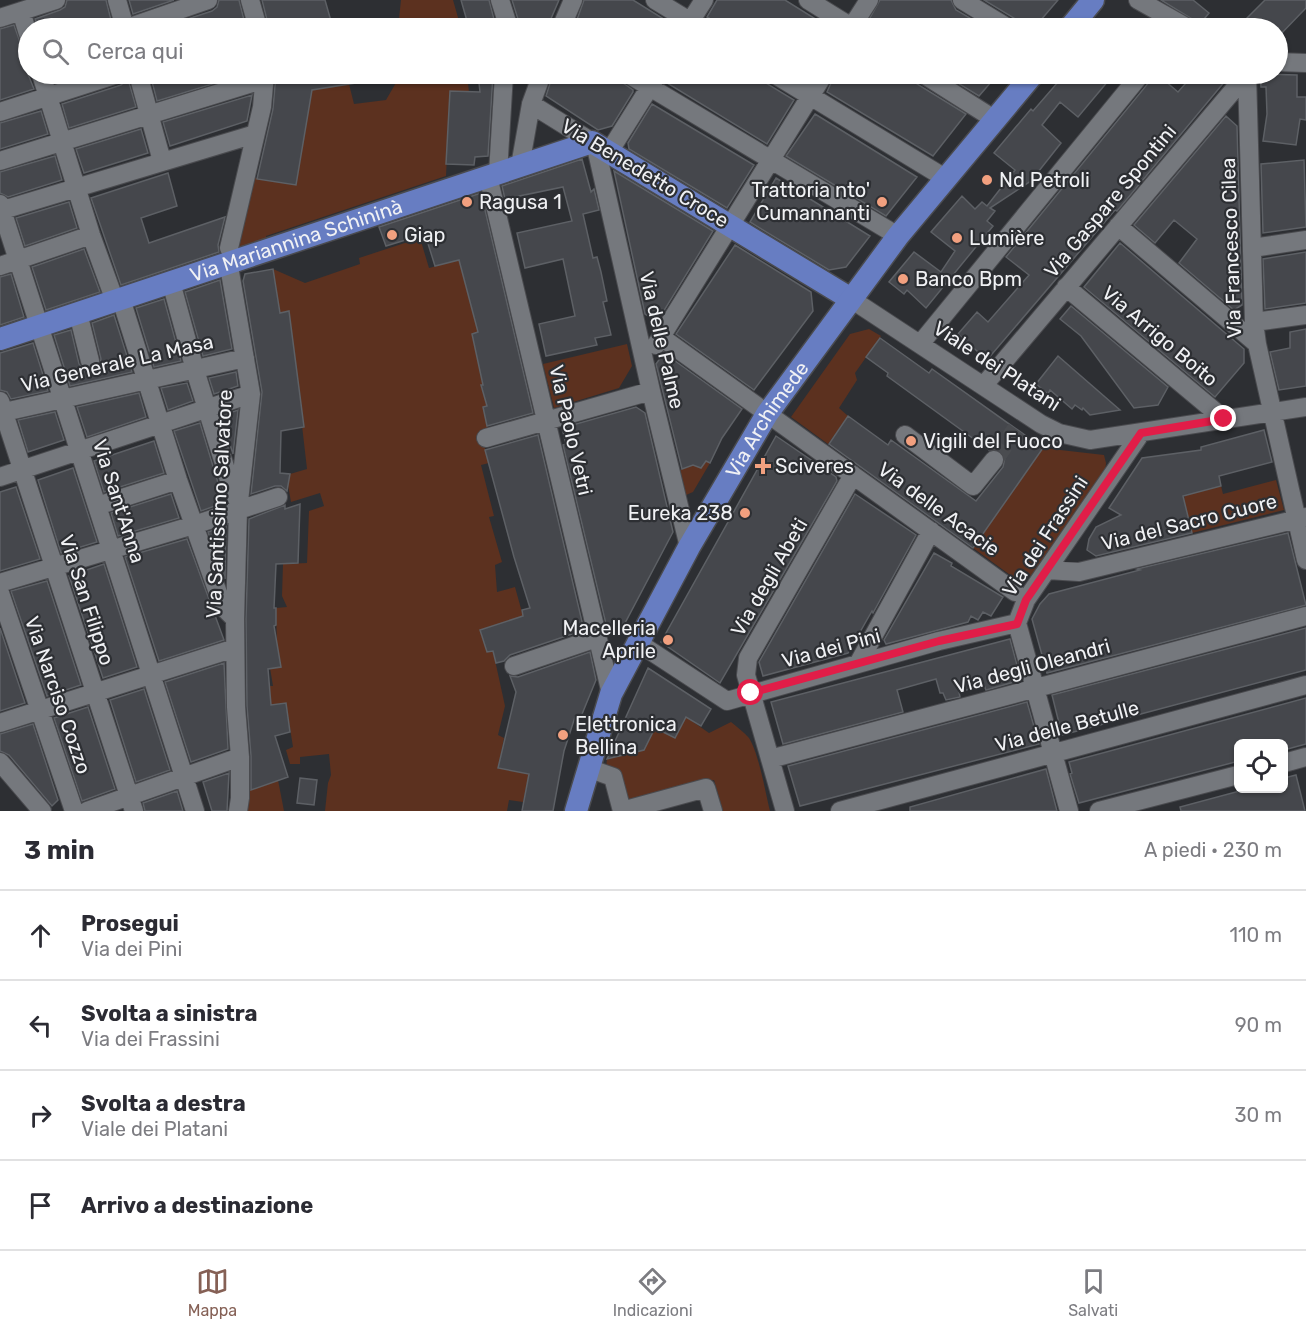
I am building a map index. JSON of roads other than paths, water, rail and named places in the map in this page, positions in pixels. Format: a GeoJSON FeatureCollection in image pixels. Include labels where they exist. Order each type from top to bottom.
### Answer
{"type":"FeatureCollection","features":[{"type":"Feature","properties":{"kind":"main road"},"geometry":{"type":"LineString","coordinates":[[1078,18],[1093,0]]}},
{"type":"Feature","properties":{"kind":"main road","name":"Via Archimede"},"geometry":{"type":"LineString","coordinates":[[576,811],[611,694],[689,547],[767,414],[898,236],[1024,84]]}},
{"type":"Feature","properties":{"kind":"main road","name":"Via Mariannina Schininà"},"geometry":{"type":"LineString","coordinates":[[0,339],[520,165],[599,146]]}},
{"type":"Feature","properties":{"kind":"main road","name":"Via Benedetto Croce"},"geometry":{"type":"LineString","coordinates":[[599,146],[851,298]]}},
{"type":"Feature","properties":{"kind":"street"},"geometry":{"type":"LineString","coordinates":[[117,0],[123,18]]}},
{"type":"Feature","properties":{"kind":"street"},"geometry":{"type":"LineString","coordinates":[[155,18],[208,0]]}},
{"type":"Feature","properties":{"kind":"street"},"geometry":{"type":"LineString","coordinates":[[250,0],[254,18]]}},
{"type":"Feature","properties":{"kind":"street"},"geometry":{"type":"LineString","coordinates":[[500,0],[506,18]]}},
{"type":"Feature","properties":{"kind":"street"},"geometry":{"type":"LineString","coordinates":[[565,18],[573,0]]}},
{"type":"Feature","properties":{"kind":"street"},"geometry":{"type":"LineString","coordinates":[[654,0],[680,18]]}},
{"type":"Feature","properties":{"kind":"street"},"geometry":{"type":"LineString","coordinates":[[696,18],[704,0]]}},
{"type":"Feature","properties":{"kind":"street"},"geometry":{"type":"LineString","coordinates":[[808,0],[836,18]]}},
{"type":"Feature","properties":{"kind":"street"},"geometry":{"type":"LineString","coordinates":[[858,18],[869,0]]}},
{"type":"Feature","properties":{"kind":"street"},"geometry":{"type":"LineString","coordinates":[[962,0],[992,18]]}},
{"type":"Feature","properties":{"kind":"street"},"geometry":{"type":"LineString","coordinates":[[1138,0],[1167,18]]}},
{"type":"Feature","properties":{"kind":"street"},"geometry":{"type":"LineString","coordinates":[[0,18],[45,2]]}},
{"type":"Feature","properties":{"kind":"street"},"geometry":{"type":"LineString","coordinates":[[21,11],[23,18]]}},
{"type":"Feature","properties":{"kind":"street"},"geometry":{"type":"LineString","coordinates":[[1288,62],[1306,63]]}},
{"type":"Feature","properties":{"kind":"street"},"geometry":{"type":"LineString","coordinates":[[44,84],[91,235],[118,300],[223,607],[235,619]]}},
{"type":"Feature","properties":{"kind":"street"},"geometry":{"type":"LineString","coordinates":[[0,112],[86,84]]}},
{"type":"Feature","properties":{"kind":"street"},"geometry":{"type":"LineString","coordinates":[[141,84],[162,161]]}},
{"type":"Feature","properties":{"kind":"street"},"geometry":{"type":"LineString","coordinates":[[0,161],[241,84]]}},
{"type":"Feature","properties":{"kind":"street"},"geometry":{"type":"LineString","coordinates":[[229,248],[262,107],[264,84]]}},
{"type":"Feature","properties":{"kind":"street","name":"Via Paolo Vetri"},"geometry":{"type":"LineString","coordinates":[[503,84],[493,174],[546,421],[611,694]]}},
{"type":"Feature","properties":{"kind":"street"},"geometry":{"type":"LineString","coordinates":[[520,165],[531,104],[538,84]]}},
{"type":"Feature","properties":{"kind":"street"},"geometry":{"type":"LineString","coordinates":[[599,146],[651,84]]}},
{"type":"Feature","properties":{"kind":"street"},"geometry":{"type":"LineString","coordinates":[[660,84],[770,160],[898,236]]}},
{"type":"Feature","properties":{"kind":"street"},"geometry":{"type":"LineString","coordinates":[[791,84],[945,178]]}},
{"type":"Feature","properties":{"kind":"street"},"geometry":{"type":"LineString","coordinates":[[645,363],[817,84]]}},
{"type":"Feature","properties":{"kind":"street"},"geometry":{"type":"LineString","coordinates":[[939,84],[994,119]]}},
{"type":"Feature","properties":{"kind":"street"},"geometry":{"type":"LineString","coordinates":[[921,343],[1134,84]]}},
{"type":"Feature","properties":{"kind":"street","name":"Via Gaspare Spontini"},"geometry":{"type":"LineString","coordinates":[[984,385],[1239,84]]}},
{"type":"Feature","properties":{"kind":"street","name":"Via Francesco Cilea"},"geometry":{"type":"LineString","coordinates":[[1247,84],[1254,322],[1272,412],[1301,518],[1306,560]]}},
{"type":"Feature","properties":{"kind":"street","name":"Via Benedetto Croce"},"geometry":{"type":"LineString","coordinates":[[531,104],[599,146]]}},
{"type":"Feature","properties":{"kind":"street"},"geometry":{"type":"LineString","coordinates":[[1,209],[255,134]]}},
{"type":"Feature","properties":{"kind":"street","name":"Via delle Palme"},"geometry":{"type":"LineString","coordinates":[[599,146],[651,391],[689,547]]}},
{"type":"Feature","properties":{"kind":"street","name":"Via Sant'Anna"},"geometry":{"type":"LineString","coordinates":[[1,209],[195,811]]}},
{"type":"Feature","properties":{"kind":"street"},"geometry":{"type":"LineString","coordinates":[[1118,226],[1257,344]]}},
{"type":"Feature","properties":{"kind":"street"},"geometry":{"type":"LineString","coordinates":[[0,266],[91,235]]}},
{"type":"Feature","properties":{"kind":"street"},"geometry":{"type":"LineString","coordinates":[[1252,248],[1306,240]]}},
{"type":"Feature","properties":{"kind":"street","name":"Via Santissimo Salvatore"},"geometry":{"type":"LineString","coordinates":[[230,272],[251,394],[239,507],[235,619],[236,707],[240,758],[238,811]]}},
{"type":"Feature","properties":{"kind":"street"},"geometry":{"type":"LineString","coordinates":[[171,282],[195,370],[239,507]]}},
{"type":"Feature","properties":{"kind":"street","name":"Via Arrigo Boito"},"geometry":{"type":"LineString","coordinates":[[1066,287],[1224,419]]}},
{"type":"Feature","properties":{"kind":"street","name":"Viale dei Platani"},"geometry":{"type":"LineString","coordinates":[[851,298],[984,385],[1022,422],[1059,433],[1090,440],[1306,407]]}},
{"type":"Feature","properties":{"kind":"street"},"geometry":{"type":"LineString","coordinates":[[78,313],[90,361]]}},
{"type":"Feature","properties":{"kind":"street"},"geometry":{"type":"LineString","coordinates":[[1254,322],[1306,315]]}},
{"type":"Feature","properties":{"kind":"street","name":"Via delle Acacie"},"geometry":{"type":"LineString","coordinates":[[661,337],[1015,592]]}},
{"type":"Feature","properties":{"kind":"street","name":"Via Generale La Masa"},"geometry":{"type":"LineString","coordinates":[[1,409],[62,399],[245,358]]}},
{"type":"Feature","properties":{"kind":"street"},"geometry":{"type":"LineString","coordinates":[[486,438],[651,391]]}},
{"type":"Feature","properties":{"kind":"street"},"geometry":{"type":"LineString","coordinates":[[0,477],[251,394]]}},
{"type":"Feature","properties":{"kind":"street","name":"Via San Filippo"},"geometry":{"type":"LineString","coordinates":[[1,409],[131,804]]}},
{"type":"Feature","properties":{"kind":"street","name":"Via dei Frassini"},"geometry":{"type":"LineString","coordinates":[[1069,811],[1017,624],[1026,600],[1141,433]]}},
{"type":"Feature","properties":{"kind":"street"},"geometry":{"type":"LineString","coordinates":[[904,435],[973,486],[994,460]]}},
{"type":"Feature","properties":{"kind":"street","name":"Via degli Abeti"},"geometry":{"type":"LineString","coordinates":[[785,811],[746,675],[748,658],[853,475]]}},
{"type":"Feature","properties":{"kind":"street"},"geometry":{"type":"LineString","coordinates":[[97,506],[178,480]]}},
{"type":"Feature","properties":{"kind":"street"},"geometry":{"type":"LineString","coordinates":[[0,583],[194,525],[239,507],[278,497]]}},
{"type":"Feature","properties":{"kind":"street","name":"Via del Sacro Cuore"},"geometry":{"type":"LineString","coordinates":[[1047,570],[1079,572],[1301,518]]}},
{"type":"Feature","properties":{"kind":"street"},"geometry":{"type":"LineString","coordinates":[[858,664],[931,531]]}},
{"type":"Feature","properties":{"kind":"street","name":"Via Narciso Cozzo"},"geometry":{"type":"LineString","coordinates":[[0,593],[74,811]]}},
{"type":"Feature","properties":{"kind":"street","name":"Via degli Oleandri"},"geometry":{"type":"LineString","coordinates":[[770,759],[1306,616]]}},
{"type":"Feature","properties":{"kind":"street","name":"Via dei Pini"},"geometry":{"type":"LineString","coordinates":[[638,642],[727,701],[939,641],[1017,624]]}},
{"type":"Feature","properties":{"kind":"street"},"geometry":{"type":"LineString","coordinates":[[514,666],[597,638]]}},
{"type":"Feature","properties":{"kind":"street"},"geometry":{"type":"LineString","coordinates":[[0,723],[235,648]]}},
{"type":"Feature","properties":{"kind":"street","name":"Via delle Betulle"},"geometry":{"type":"LineString","coordinates":[[840,811],[1306,685]]}},
{"type":"Feature","properties":{"kind":"street"},"geometry":{"type":"LineString","coordinates":[[1288,762],[1306,757]]}},
{"type":"Feature","properties":{"kind":"street"},"geometry":{"type":"LineString","coordinates":[[87,811],[131,804],[184,777],[240,758]]}},
{"type":"Feature","properties":{"kind":"street"},"geometry":{"type":"LineString","coordinates":[[0,762],[42,811]]}},
{"type":"Feature","properties":{"kind":"street"},"geometry":{"type":"LineString","coordinates":[[588,768],[613,777],[622,811],[706,788],[713,811]]}},
{"type":"Feature","properties":{"kind":"street"},"geometry":{"type":"LineString","coordinates":[[1099,811],[1234,775]]}},
{"type":"Feature","properties":{"kind":"tunnel"},"geometry":{"type":"LineString","coordinates":[[994,460],[1016,429]]}},
{"type":"Feature","properties":{"kind":"place","name":"Nd Petroli"},"geometry":{"type":"Point","coordinates":[987,180]}},
{"type":"Feature","properties":{"kind":"place","name":"Ragusa 1"},"geometry":{"type":"Point","coordinates":[467,202]}},
{"type":"Feature","properties":{"kind":"place","name":"Trattoria nto' Cumannanti"},"geometry":{"type":"Point","coordinates":[882,202]}},
{"type":"Feature","properties":{"kind":"place","name":"Giap"},"geometry":{"type":"Point","coordinates":[392,235]}},
{"type":"Feature","properties":{"kind":"place","name":"Lumière"},"geometry":{"type":"Point","coordinates":[957,238]}},
{"type":"Feature","properties":{"kind":"place","name":"Banco Bpm"},"geometry":{"type":"Point","coordinates":[903,279]}},
{"type":"Feature","properties":{"kind":"place","name":"Vigili del Fuoco"},"geometry":{"type":"Point","coordinates":[911,441]}},
{"type":"Feature","properties":{"kind":"place","name":"Sciveres"},"geometry":{"type":"Point","coordinates":[763,466]}},
{"type":"Feature","properties":{"kind":"place","name":"Eureka 238"},"geometry":{"type":"Point","coordinates":[745,513]}},
{"type":"Feature","properties":{"kind":"place","name":"Macelleria Aprile"},"geometry":{"type":"Point","coordinates":[668,640]}},
{"type":"Feature","properties":{"kind":"place","name":"Elettronica Bellina"},"geometry":{"type":"Point","coordinates":[563,735]}}]}
